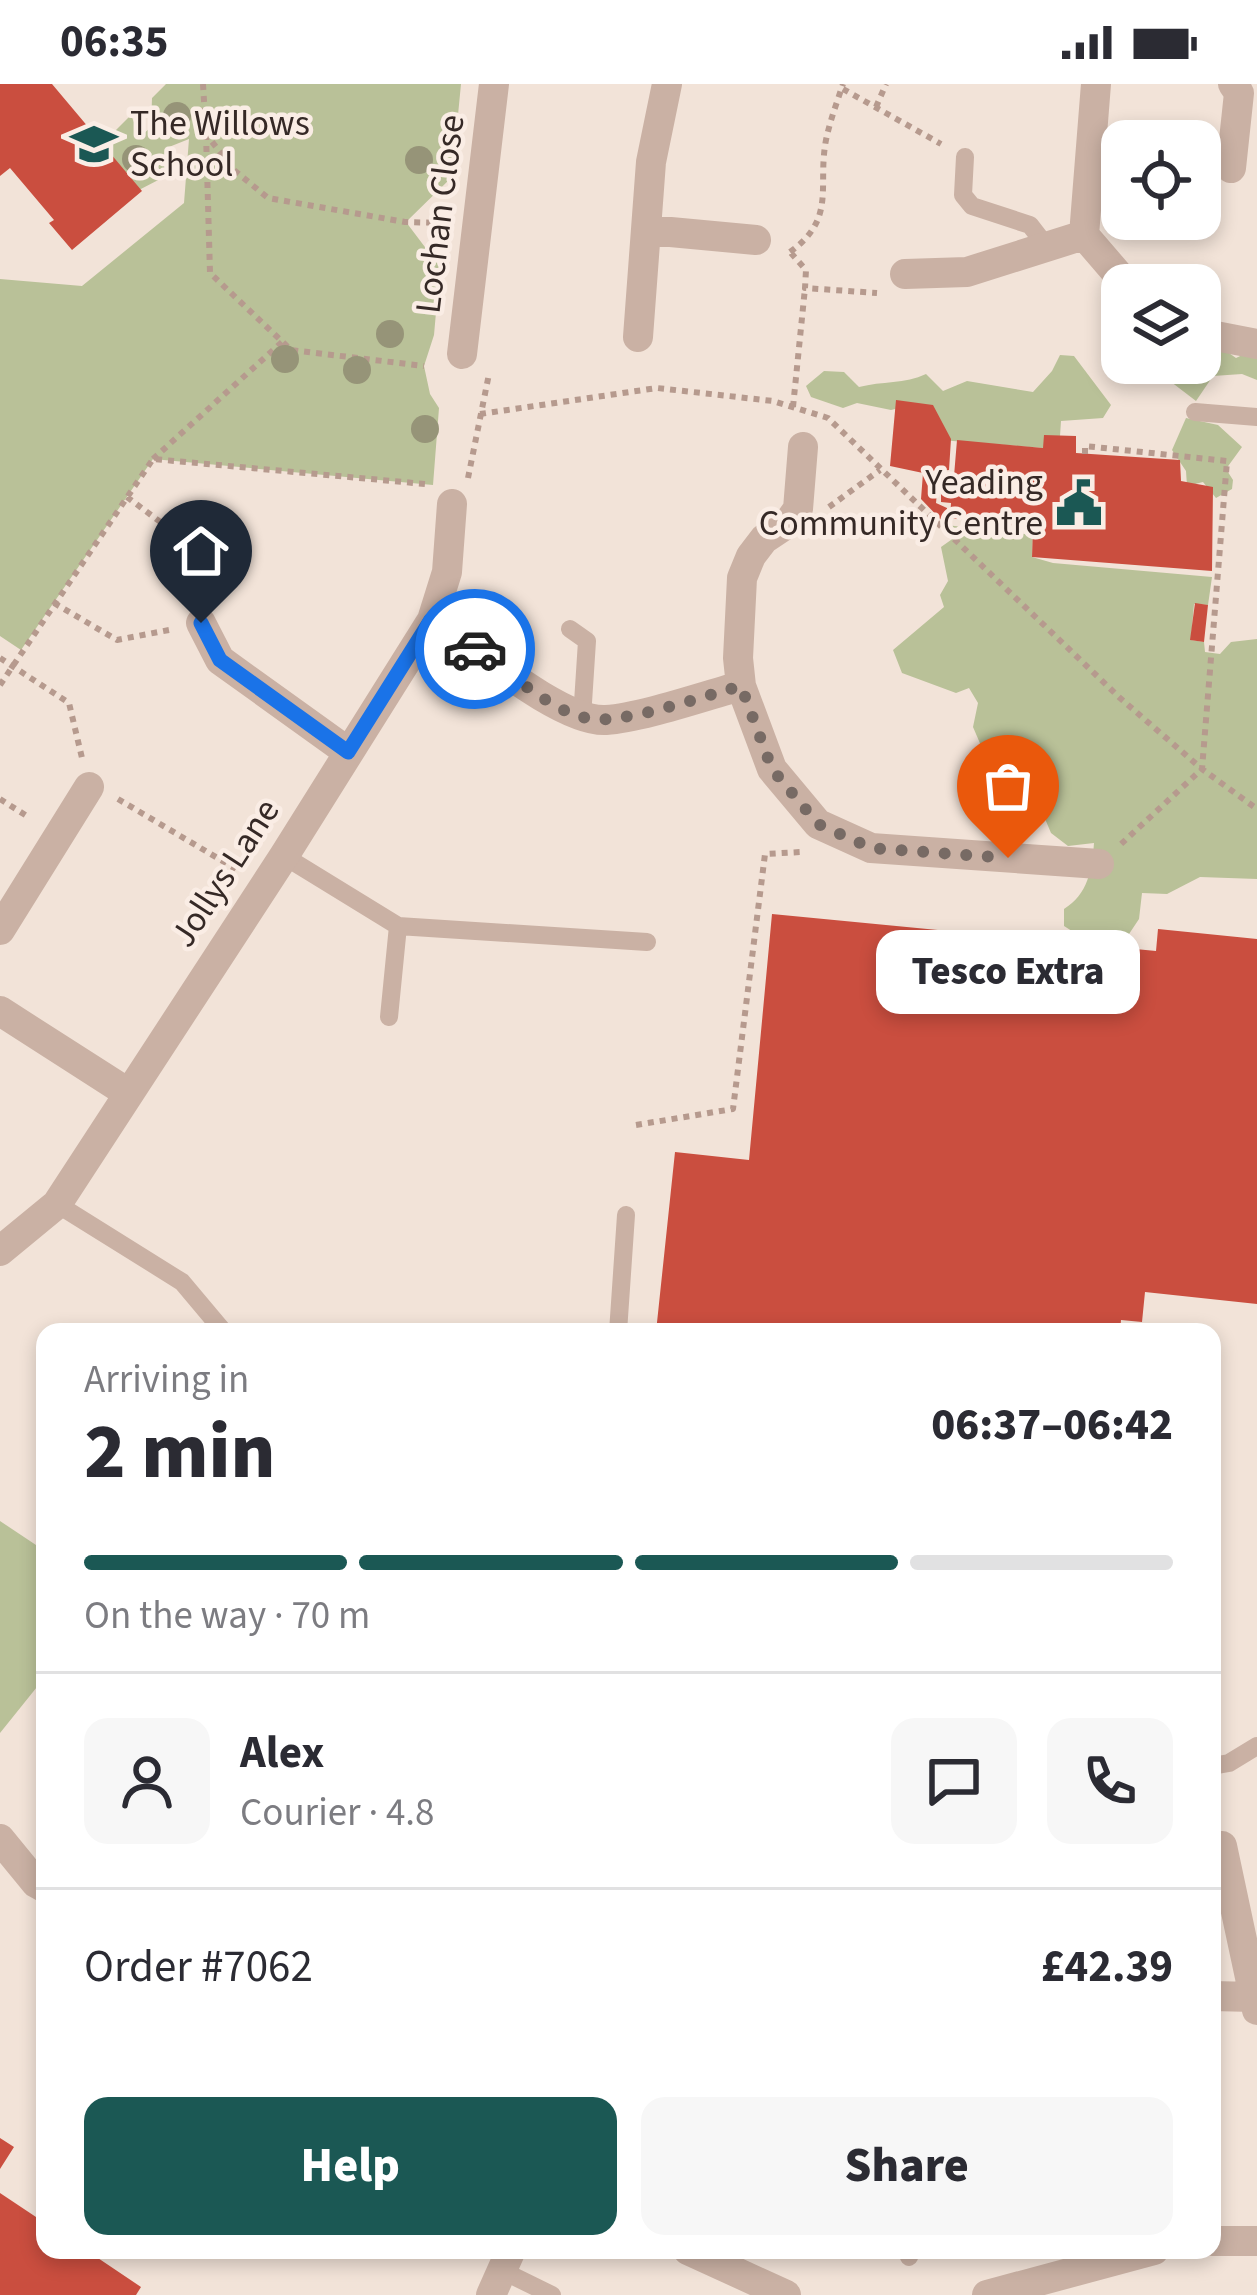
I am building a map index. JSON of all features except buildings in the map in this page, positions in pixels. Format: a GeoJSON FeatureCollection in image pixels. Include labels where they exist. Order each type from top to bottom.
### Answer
{"type":"FeatureCollection","features":[{"type":"Feature","properties":{"kind":"street","name":"Lochan Close"},"geometry":{"type":"LineString","coordinates":[[462,354],[494,84]]}},
{"type":"Feature","properties":{"kind":"street"},"geometry":{"type":"LineString","coordinates":[[1096,84],[1084,235],[1109,264]]}},
{"type":"Feature","properties":{"kind":"street"},"geometry":{"type":"LineString","coordinates":[[1232,167],[1239,93],[1233,84]]}},
{"type":"Feature","properties":{"kind":"street"},"geometry":{"type":"LineString","coordinates":[[638,338],[651,162],[664,85]]}},
{"type":"Feature","properties":{"kind":"street"},"geometry":{"type":"LineString","coordinates":[[649,230],[756,240]]}},
{"type":"Feature","properties":{"kind":"street"},"geometry":{"type":"LineString","coordinates":[[904,274],[967,272],[1084,235]]}},
{"type":"Feature","properties":{"kind":"street"},"geometry":{"type":"LineString","coordinates":[[1221,337],[1257,344]]}},
{"type":"Feature","properties":{"kind":"street"},"geometry":{"type":"LineString","coordinates":[[803,447],[798,509],[788,524],[764,539],[742,578],[741,686],[772,769],[818,824],[871,848],[1100,864]]}},
{"type":"Feature","properties":{"kind":"street","name":"Jollys Lane"},"geometry":{"type":"LineString","coordinates":[[0,1251],[57,1204],[431,620],[447,572],[452,504]]}},
{"type":"Feature","properties":{"kind":"street"},"geometry":{"type":"LineString","coordinates":[[431,620],[582,718],[607,720],[741,686]]}},
{"type":"Feature","properties":{"kind":"street"},"geometry":{"type":"LineString","coordinates":[[201,623],[220,660],[348,752]]}},
{"type":"Feature","properties":{"kind":"street"},"geometry":{"type":"LineString","coordinates":[[0,930],[89,787]]}},
{"type":"Feature","properties":{"kind":"street"},"geometry":{"type":"LineString","coordinates":[[0,1011],[128,1093]]}},
{"type":"Feature","properties":{"kind":"street"},"geometry":{"type":"LineString","coordinates":[[0,1839],[36,1883]]}},
{"type":"Feature","properties":{"kind":"street"},"geometry":{"type":"LineString","coordinates":[[1221,1998],[1256,2004],[1222,1846]]}},
{"type":"Feature","properties":{"kind":"street"},"geometry":{"type":"LineString","coordinates":[[1221,2241],[1257,2241]]}},
{"type":"Feature","properties":{"kind":"street"},"geometry":{"type":"LineString","coordinates":[[708,2259],[786,2295]]}},
{"type":"Feature","properties":{"kind":"street"},"geometry":{"type":"LineString","coordinates":[[987,2295],[1121,2259]]}},
{"type":"Feature","properties":{"kind":"lane"},"geometry":{"type":"LineString","coordinates":[[965,158],[963,195],[972,206],[1030,225],[1047,247]]}},
{"type":"Feature","properties":{"kind":"lane"},"geometry":{"type":"LineString","coordinates":[[1195,412],[1257,417]]}},
{"type":"Feature","properties":{"kind":"lane"},"geometry":{"type":"LineString","coordinates":[[570,629],[586,641],[582,718]]}},
{"type":"Feature","properties":{"kind":"lane"},"geometry":{"type":"LineString","coordinates":[[284,856],[398,926],[646,942]]}},
{"type":"Feature","properties":{"kind":"lane"},"geometry":{"type":"LineString","coordinates":[[389,1017],[398,926]]}},
{"type":"Feature","properties":{"kind":"lane"},"geometry":{"type":"LineString","coordinates":[[57,1204],[182,1282],[216,1323]]}},
{"type":"Feature","properties":{"kind":"lane"},"geometry":{"type":"LineString","coordinates":[[619,1323],[626,1215]]}},
{"type":"Feature","properties":{"kind":"lane"},"geometry":{"type":"LineString","coordinates":[[1221,1764],[1257,1746]]}},
{"type":"Feature","properties":{"kind":"lane"},"geometry":{"type":"LineString","coordinates":[[502,2272],[552,2295]]}},
{"type":"Feature","properties":{"kind":"path"},"geometry":{"type":"LineString","coordinates":[[202,84],[210,273],[290,350],[424,365]]}},
{"type":"Feature","properties":{"kind":"path"},"geometry":{"type":"LineString","coordinates":[[876,107],[886,84]]}},
{"type":"Feature","properties":{"kind":"path"},"geometry":{"type":"LineString","coordinates":[[790,252],[810,238],[825,199],[825,143],[842,86],[965,158]]}},
{"type":"Feature","properties":{"kind":"path"},"geometry":{"type":"LineString","coordinates":[[206,134],[234,170],[268,198],[405,221],[478,225]]}},
{"type":"Feature","properties":{"kind":"path"},"geometry":{"type":"LineString","coordinates":[[756,240],[790,252],[806,270],[793,407]]}},
{"type":"Feature","properties":{"kind":"path"},"geometry":{"type":"LineString","coordinates":[[805,288],[876,293],[904,274]]}},
{"type":"Feature","properties":{"kind":"path"},"geometry":{"type":"LineString","coordinates":[[0,685],[153,459],[282,342]]}},
{"type":"Feature","properties":{"kind":"path"},"geometry":{"type":"LineString","coordinates":[[153,459],[434,485],[452,504],[467,492],[470,454],[489,373],[462,354]]}},
{"type":"Feature","properties":{"kind":"path"},"geometry":{"type":"LineString","coordinates":[[480,414],[657,388],[773,401],[828,418],[1120,698],[1257,809]]}},
{"type":"Feature","properties":{"kind":"path"},"geometry":{"type":"LineString","coordinates":[[1085,454],[1085,446],[1226,460],[1202,769],[1100,864]]}},
{"type":"Feature","properties":{"kind":"path"},"geometry":{"type":"LineString","coordinates":[[798,509],[820,514],[880,470]]}},
{"type":"Feature","properties":{"kind":"path"},"geometry":{"type":"LineString","coordinates":[[53,603],[117,640],[201,623],[175,563],[175,533],[127,497]]}},
{"type":"Feature","properties":{"kind":"path"},"geometry":{"type":"LineString","coordinates":[[636,1125],[733,1109],[765,854],[807,852]]}},
{"type":"Feature","properties":{"kind":"green space"},"geometry":{"type":"Polygon","coordinates":[[[166,84],[461,84],[452,177],[406,222],[440,267],[434,335],[424,366],[430,394],[439,408],[433,485],[153,459],[21,650],[0,636],[0,279],[82,286],[184,203],[189,139],[169,147],[166,176],[137,191],[94,152],[131,115],[140,137],[151,127],[152,98],[166,84]]]}},
{"type":"Feature","properties":{"kind":"green space"},"geometry":{"type":"Polygon","coordinates":[[[1221,348],[1236,358],[1257,348],[1257,380],[1242,374],[1221,375],[1221,348]]]}},
{"type":"Feature","properties":{"kind":"green space"},"geometry":{"type":"Polygon","coordinates":[[[1060,355],[1074,356],[1111,405],[1103,418],[1061,421],[1060,436],[1043,448],[927,439],[912,405],[891,410],[857,403],[843,408],[811,397],[806,386],[824,371],[844,372],[859,387],[926,374],[943,391],[967,381],[1033,392],[1060,355]]]}},
{"type":"Feature","properties":{"kind":"green space"},"geometry":{"type":"Polygon","coordinates":[[[1174,384],[1208,384],[1196,401],[1174,384]]]}},
{"type":"Feature","properties":{"kind":"green space"},"geometry":{"type":"Polygon","coordinates":[[[1186,418],[1218,425],[1242,447],[1226,469],[1232,489],[1216,498],[1203,482],[1187,486],[1186,471],[1172,450],[1186,418]]]}},
{"type":"Feature","properties":{"kind":"green space"},"geometry":{"type":"Polygon","coordinates":[[[946,525],[1033,535],[1032,557],[1053,563],[1212,577],[1208,605],[1194,604],[1191,640],[1204,642],[1205,652],[1220,654],[1231,642],[1257,639],[1257,879],[1200,877],[1167,894],[1142,893],[1139,919],[1127,937],[1106,933],[1086,940],[1064,926],[1064,909],[1079,896],[1087,880],[1094,843],[1068,846],[1051,833],[1043,814],[1028,813],[1003,792],[1009,775],[1006,763],[985,755],[973,727],[978,703],[969,688],[956,693],[902,673],[893,650],[944,607],[940,595],[948,581],[941,547],[958,535],[946,525]]]}},
{"type":"Feature","properties":{"kind":"green space"},"geometry":{"type":"Polygon","coordinates":[[[0,1521],[36,1545],[36,1688],[0,1733],[0,1521]]]}},
{"type":"Feature","properties":{"kind":"way so far"},"geometry":{"type":"LineString","coordinates":[[475,649],[582,718],[607,720],[741,686],[772,769],[818,824],[871,848],[1008,858]]}},
{"type":"Feature","properties":{"kind":"place","name":"The Willows School"},"geometry":{"type":"Point","coordinates":[94,144]}},
{"type":"Feature","properties":{"kind":"place","name":"Yeading Community Centre"},"geometry":{"type":"Point","coordinates":[1079,503]}},
{"type":"Feature","properties":{"kind":"place","name":"Tesco Extra"},"geometry":{"type":"Point","coordinates":[1008,858]}},
{"type":"Feature","properties":{"kind":"route"},"geometry":{"type":"LineString","coordinates":[[201,623],[220,660],[348,752],[431,620],[475,649]]}}]}
